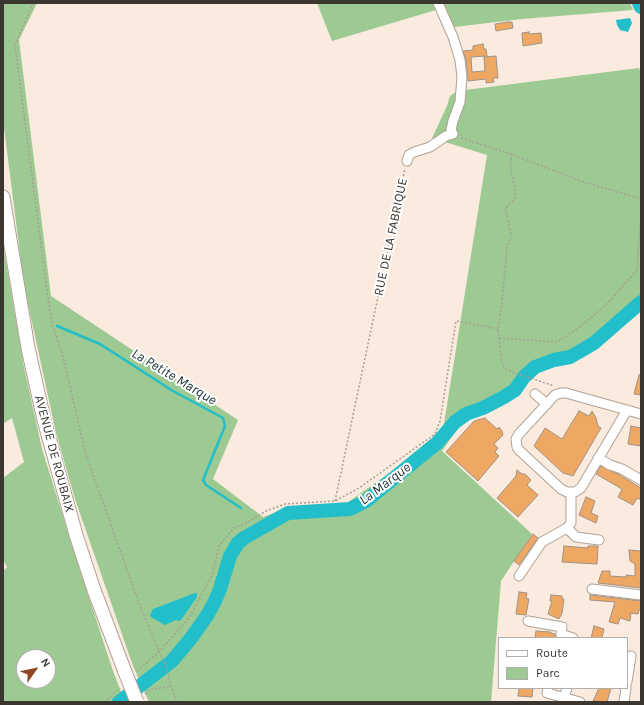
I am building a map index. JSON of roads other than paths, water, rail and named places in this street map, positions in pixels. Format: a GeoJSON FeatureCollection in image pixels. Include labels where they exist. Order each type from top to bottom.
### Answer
{"type":"FeatureCollection","features":[{"type":"Feature","properties":{"kind":"highway","name":"AVENUE DE ROUBAIX"},"geometry":{"type":"LineString","coordinates":[[3,197],[28,348],[44,420],[76,535],[94,590],[137,702]]}},
{"type":"Feature","properties":{"kind":"street","name":"RUE DE LA FABRIQUE"},"geometry":{"type":"LineString","coordinates":[[407,161],[410,155],[414,152],[430,147],[446,136],[453,134],[451,130],[461,94],[461,68],[456,43],[438,3]]}},
{"type":"Feature","properties":{"kind":"street"},"geometry":{"type":"LineString","coordinates":[[627,410],[581,488],[575,492],[571,493],[561,489],[517,447],[516,439],[519,434],[555,395],[564,392],[627,410],[641,414]]}},
{"type":"Feature","properties":{"kind":"street"},"geometry":{"type":"LineString","coordinates":[[535,394],[547,404]]}},
{"type":"Feature","properties":{"kind":"street"},"geometry":{"type":"LineString","coordinates":[[598,458],[641,480]]}},
{"type":"Feature","properties":{"kind":"street"},"geometry":{"type":"LineString","coordinates":[[518,576],[542,542],[567,528],[571,523],[571,493]]}},
{"type":"Feature","properties":{"kind":"street"},"geometry":{"type":"LineString","coordinates":[[567,528],[576,537],[599,540]]}},
{"type":"Feature","properties":{"kind":"street"},"geometry":{"type":"LineString","coordinates":[[592,589],[641,595]]}},
{"type":"Feature","properties":{"kind":"street"},"geometry":{"type":"LineString","coordinates":[[528,621],[562,627],[561,636]]}},
{"type":"Feature","properties":{"kind":"street"},"geometry":{"type":"LineString","coordinates":[[628,676],[631,656]]}},
{"type":"Feature","properties":{"kind":"street"},"geometry":{"type":"LineString","coordinates":[[548,689],[547,693],[580,702]]}},
{"type":"Feature","properties":{"kind":"street"},"geometry":{"type":"LineString","coordinates":[[564,698],[567,689]]}},
{"type":"Feature","properties":{"kind":"street"},"geometry":{"type":"LineString","coordinates":[[624,702],[626,689]]}},
{"type":"Feature","properties":{"kind":"water"},"geometry":{"type":"Polygon","coordinates":[[[630,18],[632,23],[628,32],[620,30],[616,20],[630,18]]]}},
{"type":"Feature","properties":{"kind":"water"},"geometry":{"type":"Polygon","coordinates":[[[195,593],[197,594],[197,597],[181,620],[176,620],[165,625],[151,617],[150,615],[153,609],[195,593]]]}},
{"type":"Feature","properties":{"kind":"waterway","name":"La Marque"},"geometry":{"type":"LineString","coordinates":[[639,3],[641,7]]}},
{"type":"Feature","properties":{"kind":"waterway","name":"La Marque"},"geometry":{"type":"LineString","coordinates":[[119,702],[172,661],[192,637],[215,601],[230,556],[238,543],[244,538],[288,513],[350,509],[366,501],[437,443],[455,422],[466,414],[483,408],[515,390],[524,377],[535,367],[554,360],[570,357],[594,343],[641,302]]}},
{"type":"Feature","properties":{"kind":"waterway","name":"La Petite Marque"},"geometry":{"type":"LineString","coordinates":[[57,326],[100,344],[173,391],[223,418],[225,426],[203,480],[206,485],[241,508]]}}]}
